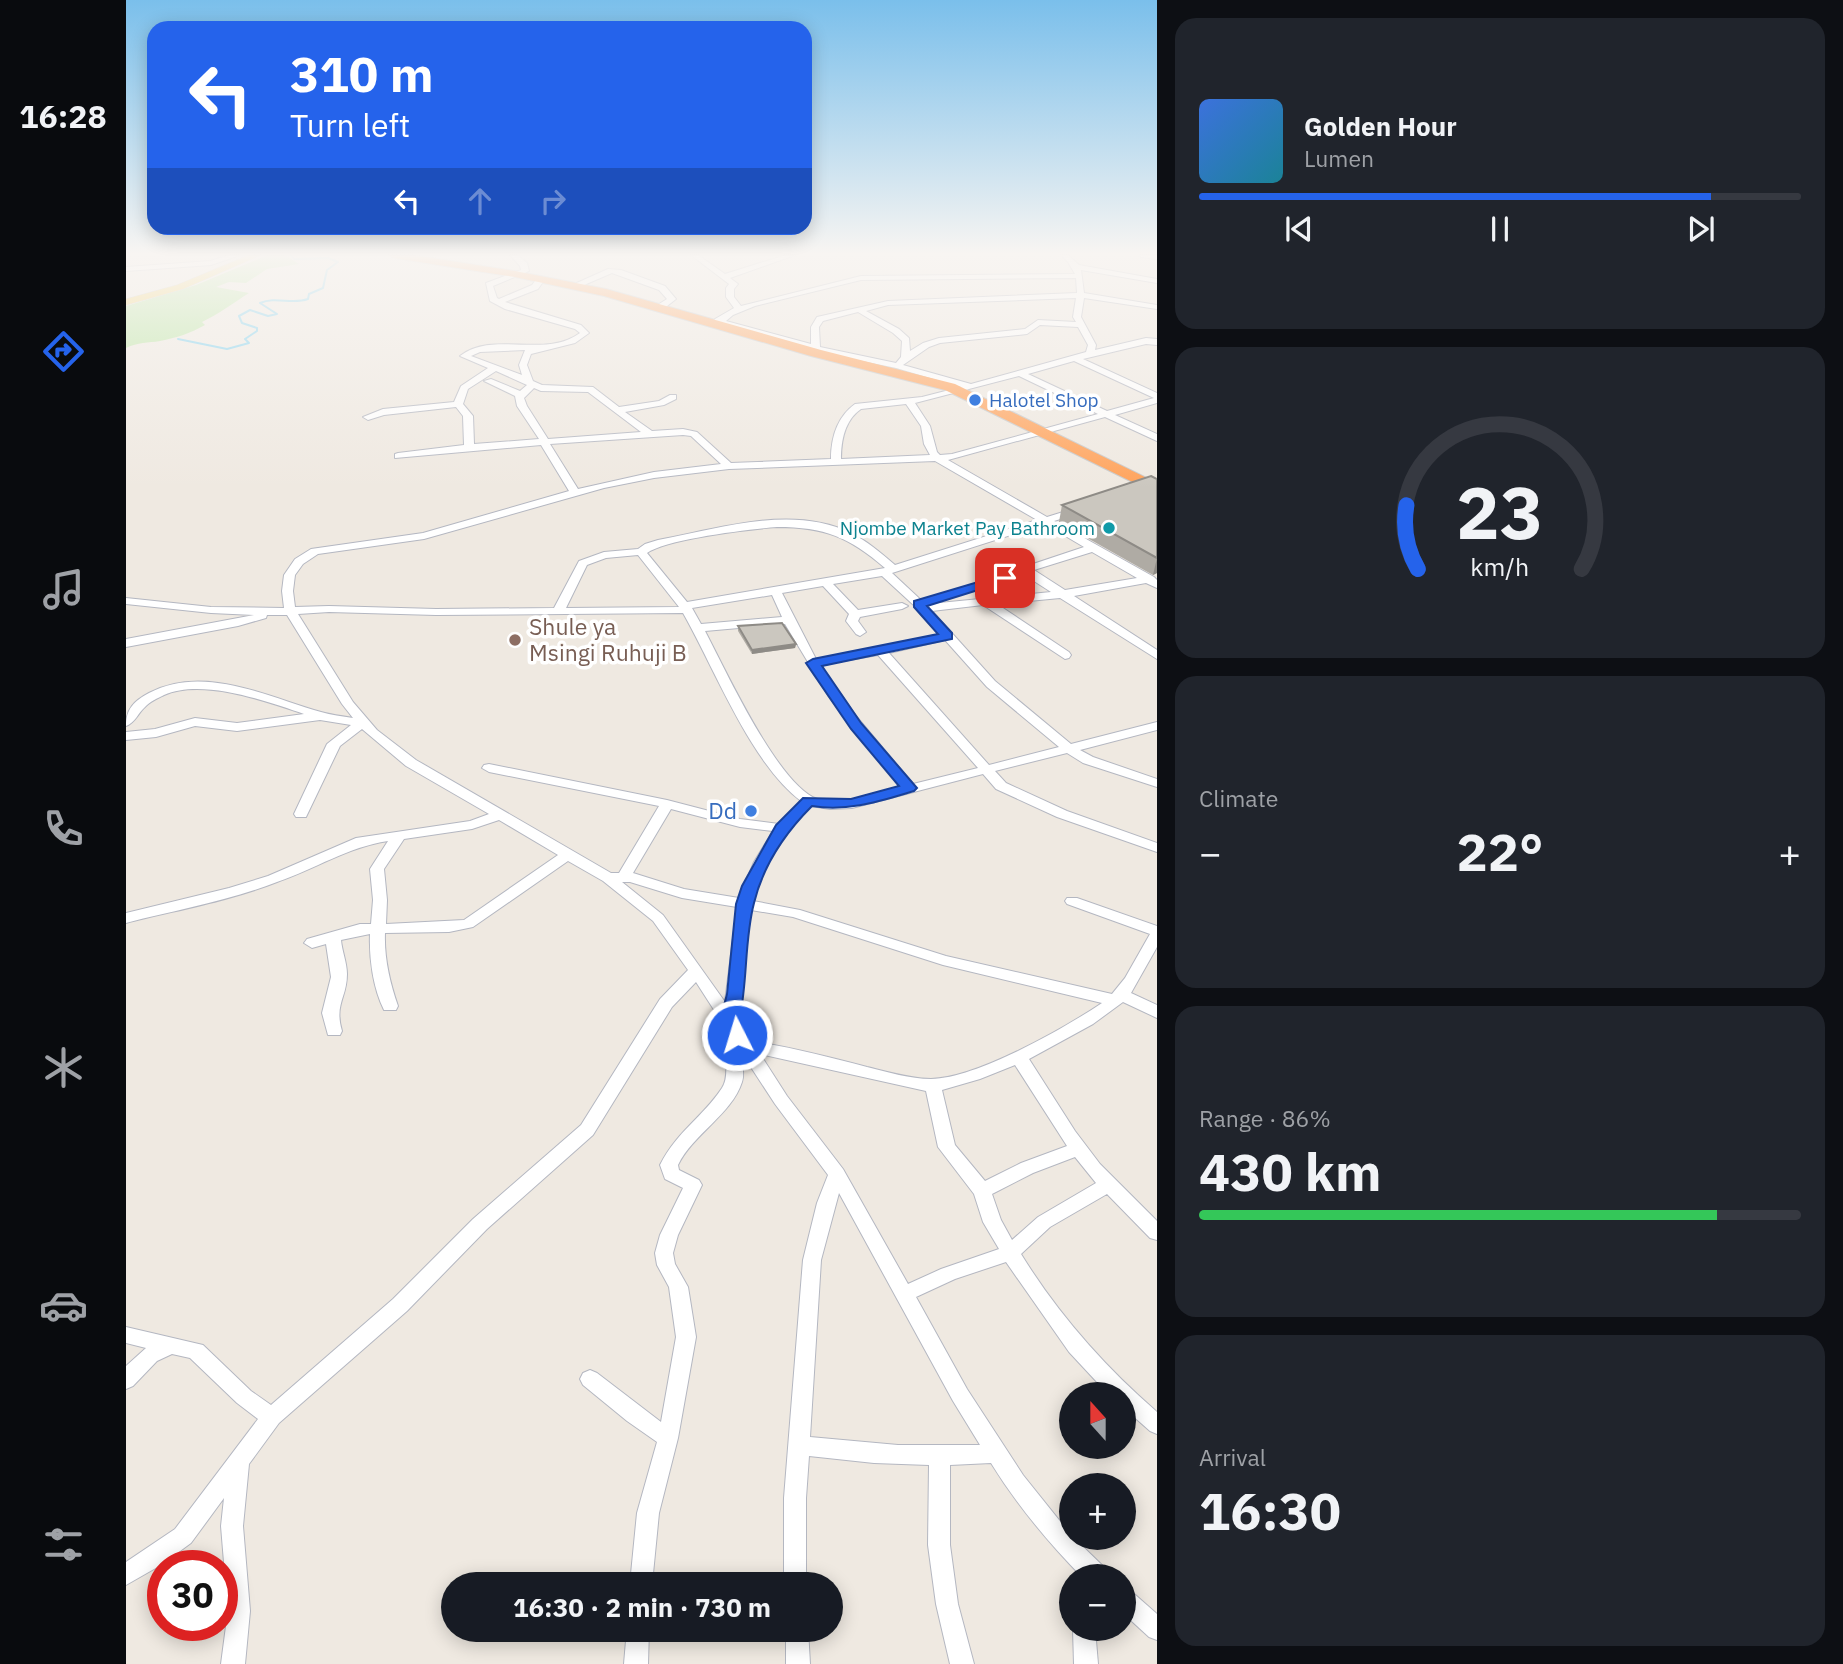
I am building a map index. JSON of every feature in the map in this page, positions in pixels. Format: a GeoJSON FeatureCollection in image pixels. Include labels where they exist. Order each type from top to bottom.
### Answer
{"type":"FeatureCollection","features":[{"type":"Feature","properties":{"kind":"highway"},"geometry":{"type":"LineString","coordinates":[[750,333],[966,389],[1045,432],[1155,486]]}},
{"type":"Feature","properties":{"kind":"street"},"geometry":{"type":"LineString","coordinates":[[585,333],[575,340],[543,346],[478,349],[464,356],[530,383],[590,389],[649,434]]}},
{"type":"Feature","properties":{"kind":"street"},"geometry":{"type":"LineString","coordinates":[[815,333],[816,351],[897,366],[966,389]]}},
{"type":"Feature","properties":{"kind":"street"},"geometry":{"type":"LineString","coordinates":[[897,333],[907,343],[905,358]]}},
{"type":"Feature","properties":{"kind":"street"},"geometry":{"type":"LineString","coordinates":[[897,366],[905,358],[932,343],[1014,333]]}},
{"type":"Feature","properties":{"kind":"street"},"geometry":{"type":"LineString","coordinates":[[1084,333],[1092,345],[1090,354]]}},
{"type":"Feature","properties":{"kind":"street"},"geometry":{"type":"LineString","coordinates":[[836,461],[839,437],[853,409],[858,406],[910,403],[1090,354],[1146,341],[1157,342]]}},
{"type":"Feature","properties":{"kind":"street"},"geometry":{"type":"LineString","coordinates":[[530,383],[523,358],[527,352],[543,346]]}},
{"type":"Feature","properties":{"kind":"street"},"geometry":{"type":"LineString","coordinates":[[1077,359],[1157,398]]}},
{"type":"Feature","properties":{"kind":"street"},"geometry":{"type":"LineString","coordinates":[[458,404],[464,388],[493,369]]}},
{"type":"Feature","properties":{"kind":"street"},"geometry":{"type":"LineString","coordinates":[[1021,374],[1157,438]]}},
{"type":"Feature","properties":{"kind":"street"},"geometry":{"type":"LineString","coordinates":[[488,381],[510,393],[521,394]]}},
{"type":"Feature","properties":{"kind":"street"},"geometry":{"type":"LineString","coordinates":[[530,383],[521,394],[522,406],[575,493]]}},
{"type":"Feature","properties":{"kind":"street"},"geometry":{"type":"LineString","coordinates":[[618,410],[662,403],[673,397]]}},
{"type":"Feature","properties":{"kind":"street"},"geometry":{"type":"LineString","coordinates":[[1086,1564],[1037,1513],[997,1453],[836,1174],[744,1046],[697,971],[658,918],[608,877],[411,763],[362,723],[290,610],[286,581],[308,554],[315,551],[424,536],[575,493],[654,475],[729,466],[939,459],[1107,415],[1157,398]]}},
{"type":"Feature","properties":{"kind":"street"},"geometry":{"type":"LineString","coordinates":[[910,403],[912,412],[925,425],[930,449],[939,459],[1044,522],[1154,580]]}},
{"type":"Feature","properties":{"kind":"street"},"geometry":{"type":"LineString","coordinates":[[368,417],[379,412],[458,404]]}},
{"type":"Feature","properties":{"kind":"street"},"geometry":{"type":"LineString","coordinates":[[458,404],[468,416],[469,446]]}},
{"type":"Feature","properties":{"kind":"street"},"geometry":{"type":"LineString","coordinates":[[398,456],[469,446],[690,433],[729,466]]}},
{"type":"Feature","properties":{"kind":"street"},"geometry":{"type":"LineString","coordinates":[[1129,492],[1155,486]]}},
{"type":"Feature","properties":{"kind":"street"},"geometry":{"type":"LineString","coordinates":[[126,643],[238,623],[290,610],[558,611],[686,608],[889,570],[1086,507]]}},
{"type":"Feature","properties":{"kind":"street"},"geometry":{"type":"LineString","coordinates":[[558,611],[583,563],[604,555],[641,552],[658,543],[770,524],[802,522],[843,533],[889,570],[991,684],[1068,748],[1088,760],[1157,783]]}},
{"type":"Feature","properties":{"kind":"street"},"geometry":{"type":"LineString","coordinates":[[921,606],[1092,548]]}},
{"type":"Feature","properties":{"kind":"street"},"geometry":{"type":"LineString","coordinates":[[641,552],[686,608],[764,748],[795,789],[809,801],[832,805],[852,804],[1157,726]]}},
{"type":"Feature","properties":{"kind":"street"},"geometry":{"type":"LineString","coordinates":[[1027,571],[1157,655]]}},
{"type":"Feature","properties":{"kind":"street"},"geometry":{"type":"LineString","coordinates":[[921,606],[1061,594],[1154,580]]}},
{"type":"Feature","properties":{"kind":"street"},"geometry":{"type":"LineString","coordinates":[[827,583],[855,614]]}},
{"type":"Feature","properties":{"kind":"street"},"geometry":{"type":"LineString","coordinates":[[776,591],[786,620],[813,663],[856,726],[909,788]]}},
{"type":"Feature","properties":{"kind":"street"},"geometry":{"type":"LineString","coordinates":[[126,601],[211,610],[275,612]]}},
{"type":"Feature","properties":{"kind":"street"},"geometry":{"type":"LineString","coordinates":[[986,602],[1065,655]]}},
{"type":"Feature","properties":{"kind":"street"},"geometry":{"type":"LineString","coordinates":[[855,614],[902,606]]}},
{"type":"Feature","properties":{"kind":"street"},"geometry":{"type":"LineString","coordinates":[[855,614],[852,621],[860,632]]}},
{"type":"Feature","properties":{"kind":"street"},"geometry":{"type":"LineString","coordinates":[[696,628],[786,620]]}},
{"type":"Feature","properties":{"kind":"street"},"geometry":{"type":"LineString","coordinates":[[813,663],[947,636]]}},
{"type":"Feature","properties":{"kind":"street"},"geometry":{"type":"LineString","coordinates":[[880,650],[1002,786],[1157,848]]}},
{"type":"Feature","properties":{"kind":"street"},"geometry":{"type":"LineString","coordinates":[[126,722],[135,708],[154,696],[206,685],[226,687],[320,716],[362,723]]}},
{"type":"Feature","properties":{"kind":"street"},"geometry":{"type":"LineString","coordinates":[[126,736],[156,733],[195,722],[237,727],[320,716]]}},
{"type":"Feature","properties":{"kind":"street"},"geometry":{"type":"LineString","coordinates":[[301,814],[334,744],[362,723]]}},
{"type":"Feature","properties":{"kind":"street"},"geometry":{"type":"LineString","coordinates":[[489,768],[667,804],[740,823],[781,828]]}},
{"type":"Feature","properties":{"kind":"street"},"geometry":{"type":"LineString","coordinates":[[729,1021],[736,994],[745,904],[751,886],[781,828],[809,801]]}},
{"type":"Feature","properties":{"kind":"street"},"geometry":{"type":"LineString","coordinates":[[624,876],[667,804]]}},
{"type":"Feature","properties":{"kind":"street"},"geometry":{"type":"LineString","coordinates":[[126,918],[233,892],[306,867],[343,848],[400,834],[471,825],[501,815]]}},
{"type":"Feature","properties":{"kind":"street"},"geometry":{"type":"LineString","coordinates":[[390,1006],[380,968],[377,869],[400,834]]}},
{"type":"Feature","properties":{"kind":"street"},"geometry":{"type":"LineString","coordinates":[[313,943],[360,929],[449,928],[468,924],[569,854]]}},
{"type":"Feature","properties":{"kind":"street"},"geometry":{"type":"LineString","coordinates":[[608,877],[624,876],[682,893],[815,919],[943,960],[1117,998],[1157,1012]]}},
{"type":"Feature","properties":{"kind":"street"},"geometry":{"type":"LineString","coordinates":[[744,1046],[933,1085],[992,1069],[1046,1044],[1117,998],[1157,932],[1072,901]]}},
{"type":"Feature","properties":{"kind":"street"},"geometry":{"type":"LineString","coordinates":[[333,938],[334,958],[340,975],[329,1012],[334,1031]]}},
{"type":"Feature","properties":{"kind":"street"},"geometry":{"type":"LineString","coordinates":[[126,1574],[183,1536],[272,1417],[400,1305],[480,1224],[587,1130],[666,1003],[697,971]]}},
{"type":"Feature","properties":{"kind":"street"},"geometry":{"type":"LineString","coordinates":[[642,1572],[648,1513],[668,1438],[686,1337],[678,1287],[666,1265],[664,1253],[669,1235],[693,1185],[671,1174],[669,1165],[681,1146],[729,1090],[736,1073],[733,1057],[744,1046]]}},
{"type":"Feature","properties":{"kind":"street"},"geometry":{"type":"LineString","coordinates":[[1019,1056],[1079,1149],[1157,1233]]}},
{"type":"Feature","properties":{"kind":"street"},"geometry":{"type":"LineString","coordinates":[[933,1085],[947,1147],[982,1191],[992,1222],[1041,1300],[1076,1346],[1111,1382]]}},
{"type":"Feature","properties":{"kind":"street"},"geometry":{"type":"LineString","coordinates":[[982,1191],[1034,1165],[1079,1149]]}},
{"type":"Feature","properties":{"kind":"street"},"geometry":{"type":"LineString","coordinates":[[795,1572],[794,1498],[812,1260],[818,1229],[836,1174]]}},
{"type":"Feature","properties":{"kind":"street"},"geometry":{"type":"LineString","coordinates":[[904,1294],[948,1274],[1010,1252],[1044,1222],[1109,1184]]}},
{"type":"Feature","properties":{"kind":"street"},"geometry":{"type":"LineString","coordinates":[[126,1335],[196,1351],[244,1397],[272,1417]]}},
{"type":"Feature","properties":{"kind":"street"},"geometry":{"type":"LineString","coordinates":[[126,1380],[150,1355],[171,1345]]}},
{"type":"Feature","properties":{"kind":"street"},"geometry":{"type":"LineString","coordinates":[[590,1379],[634,1415],[668,1438]]}},
{"type":"Feature","properties":{"kind":"street"},"geometry":{"type":"LineString","coordinates":[[1136,1406],[1157,1425]]}},
{"type":"Feature","properties":{"kind":"street"},"geometry":{"type":"LineString","coordinates":[[800,1445],[877,1456],[940,1457],[997,1453]]}},
{"type":"Feature","properties":{"kind":"street"},"geometry":{"type":"LineString","coordinates":[[940,1457],[939,1545],[947,1604],[962,1664]]}},
{"type":"Feature","properties":{"kind":"street"},"geometry":{"type":"LineString","coordinates":[[233,1664],[239,1611],[232,1526],[239,1459]]}},
{"type":"Feature","properties":{"kind":"street"},"geometry":{"type":"LineString","coordinates":[[1136,1611],[1157,1629]]}},
{"type":"Feature","properties":{"kind":"street"},"geometry":{"type":"LineString","coordinates":[[1085,1641],[1086,1664]]}},
{"type":"Feature","properties":{"kind":"street"},"geometry":{"type":"LineString","coordinates":[[636,1664],[637,1642]]}},
{"type":"Feature","properties":{"kind":"street"},"geometry":{"type":"LineString","coordinates":[[797,1642],[798,1664]]}},
{"type":"Feature","properties":{"kind":"green space"},"geometry":{"type":"Polygon","coordinates":[[[126,333],[187,333],[172,338],[126,348],[126,333]]]}},
{"type":"Feature","properties":{"kind":"building"},"geometry":{"type":"Polygon","coordinates":[[[1151,476],[1157,479],[1157,558],[1062,505],[1151,476]]]}},
{"type":"Feature","properties":{"kind":"building"},"geometry":{"type":"Polygon","coordinates":[[[782,623],[796,644],[752,650],[738,626],[782,623]]]}},
{"type":"Feature","properties":{"kind":"waterway"},"geometry":{"type":"LineString","coordinates":[[178,339],[227,349],[249,343],[245,339],[255,333]]}},
{"type":"Feature","properties":{"kind":"place","name":"Halotel Shop"},"geometry":{"type":"Point","coordinates":[975,400]}},
{"type":"Feature","properties":{"kind":"place","name":"Njombe Market Pay Bathroom"},"geometry":{"type":"Point","coordinates":[1109,528]}},
{"type":"Feature","properties":{"kind":"place","name":"Shule ya Msingi Ruhuji B"},"geometry":{"type":"Point","coordinates":[515,640]}},
{"type":"Feature","properties":{"kind":"place","name":"Dd"},"geometry":{"type":"Point","coordinates":[751,811]}},
{"type":"Feature","properties":{"kind":"route"},"geometry":{"type":"LineString","coordinates":[[737,1035],[729,1021],[736,994],[745,904],[751,886],[781,828],[809,801],[832,805],[852,804],[909,788],[856,726],[813,663],[865,655],[947,636],[919,604],[1005,578]]}}]}
